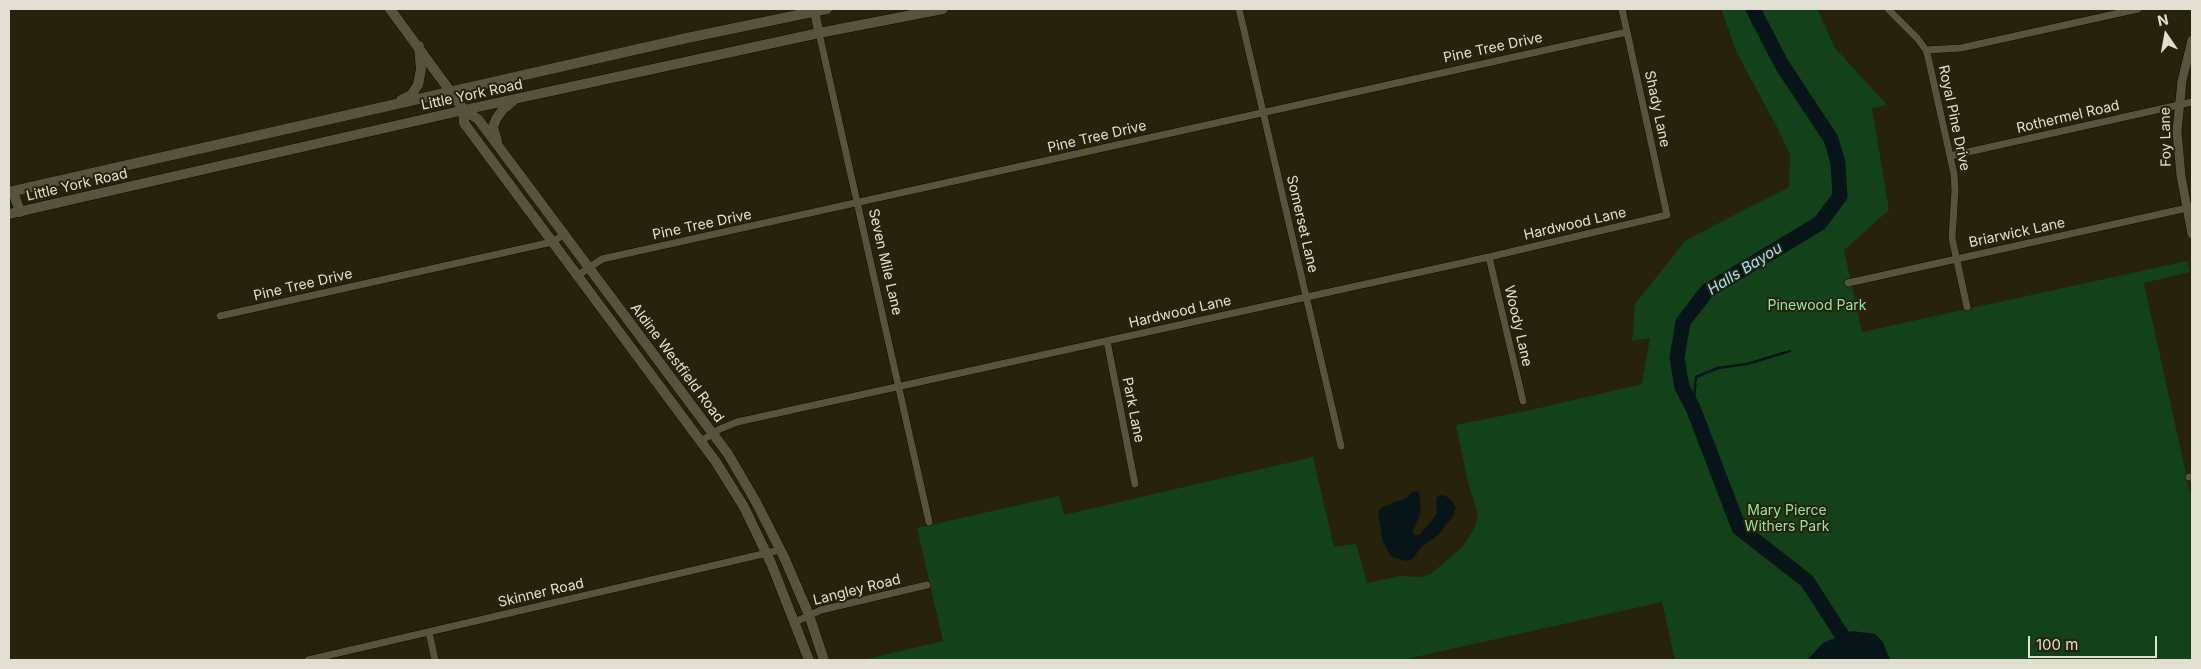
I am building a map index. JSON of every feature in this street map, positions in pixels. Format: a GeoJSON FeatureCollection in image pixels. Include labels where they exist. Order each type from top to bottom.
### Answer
{"type":"FeatureCollection","features":[{"type":"Feature","properties":{"kind":"main road","name":"Aldine Westfield Road"},"geometry":{"type":"LineString","coordinates":[[390,9],[464,110],[478,119],[728,454],[756,502],[780,550],[808,615],[824,660]]}},
{"type":"Feature","properties":{"kind":"main road","name":"Little York Road"},"geometry":{"type":"LineString","coordinates":[[11,191],[686,38],[826,9]]}},
{"type":"Feature","properties":{"kind":"main road","name":"Little York Road"},"geometry":{"type":"LineString","coordinates":[[9,214],[464,110],[819,33],[943,9]]}},
{"type":"Feature","properties":{"kind":"main road"},"geometry":{"type":"LineString","coordinates":[[392,105],[411,95],[418,85],[421,69],[418,45]]}},
{"type":"Feature","properties":{"kind":"main road"},"geometry":{"type":"LineString","coordinates":[[499,147],[494,127],[496,119],[503,109],[515,100]]}},
{"type":"Feature","properties":{"kind":"main road","name":"Aldine Westfield Road"},"geometry":{"type":"LineString","coordinates":[[464,110],[464,123],[701,441],[744,507],[783,593],[809,660]]}},
{"type":"Feature","properties":{"kind":"main road"},"geometry":{"type":"LineString","coordinates":[[11,191],[20,212]]}},
{"type":"Feature","properties":{"kind":"main road"},"geometry":{"type":"LineString","coordinates":[[783,593],[796,587]]}},
{"type":"Feature","properties":{"kind":"street","name":"Somerset Lane"},"geometry":{"type":"LineString","coordinates":[[1239,9],[1341,446]]}},
{"type":"Feature","properties":{"kind":"street","name":"Shady Lane"},"geometry":{"type":"LineString","coordinates":[[1622,9],[1667,215]]}},
{"type":"Feature","properties":{"kind":"street","name":"Royal Pine Drive"},"geometry":{"type":"LineString","coordinates":[[1888,9],[1926,50],[1950,156],[1955,190],[1951,223],[1955,259],[1967,307]]}},
{"type":"Feature","properties":{"kind":"street"},"geometry":{"type":"LineString","coordinates":[[1926,50],[1962,48],[2138,9]]}},
{"type":"Feature","properties":{"kind":"street","name":"Seven Mile Lane"},"geometry":{"type":"LineString","coordinates":[[814,10],[929,522]]}},
{"type":"Feature","properties":{"kind":"street","name":"Pine Tree Drive"},"geometry":{"type":"LineString","coordinates":[[577,276],[602,259],[1627,32]]}},
{"type":"Feature","properties":{"kind":"street","name":"Foy Lane"},"geometry":{"type":"LineString","coordinates":[[2192,40],[2178,105],[2179,158],[2190,208],[2192,234]]}},
{"type":"Feature","properties":{"kind":"street","name":"Rothermel Road"},"geometry":{"type":"LineString","coordinates":[[1950,156],[2192,102]]}},
{"type":"Feature","properties":{"kind":"street","name":"Briarwick Lane"},"geometry":{"type":"LineString","coordinates":[[1848,284],[2190,208]]}},
{"type":"Feature","properties":{"kind":"street","name":"Hardwood Lane"},"geometry":{"type":"LineString","coordinates":[[701,441],[736,422],[1488,257],[1667,215]]}},
{"type":"Feature","properties":{"kind":"street","name":"Pine Tree Drive"},"geometry":{"type":"LineString","coordinates":[[220,316],[552,242],[565,234]]}},
{"type":"Feature","properties":{"kind":"street","name":"Woody Lane"},"geometry":{"type":"LineString","coordinates":[[1488,257],[1523,401]]}},
{"type":"Feature","properties":{"kind":"street","name":"Park Lane"},"geometry":{"type":"LineString","coordinates":[[1107,341],[1135,484]]}},
{"type":"Feature","properties":{"kind":"street","name":"Skinner Road"},"geometry":{"type":"LineString","coordinates":[[308,660],[780,550]]}},
{"type":"Feature","properties":{"kind":"street","name":"Langley Road"},"geometry":{"type":"LineString","coordinates":[[795,622],[821,610],[927,585]]}},
{"type":"Feature","properties":{"kind":"street"},"geometry":{"type":"LineString","coordinates":[[429,632],[435,660]]}},
{"type":"Feature","properties":{"kind":"green space"},"geometry":{"type":"Polygon","coordinates":[[[1721,9],[1817,9],[1835,48],[1887,105],[1872,108],[1889,210],[1844,250],[1862,332],[2187,261],[2190,272],[2144,283],[2192,501],[2192,660],[1675,660],[1662,602],[1402,660],[862,660],[943,641],[917,528],[1059,496],[1064,515],[1313,457],[1334,547],[1356,544],[1367,583],[1400,576],[1423,577],[1432,573],[1463,546],[1474,529],[1478,515],[1468,482],[1456,425],[1642,384],[1650,338],[1632,341],[1635,304],[1686,240],[1789,187],[1790,155],[1737,53],[1721,9]]]}},
{"type":"Feature","properties":{"kind":"shaded area"},"geometry":{"type":"Polygon","coordinates":[[[1413,491],[1419,492],[1421,513],[1413,530],[1414,535],[1419,535],[1437,513],[1436,499],[1439,495],[1446,496],[1453,502],[1456,508],[1453,516],[1439,534],[1420,548],[1413,559],[1405,561],[1391,556],[1388,552],[1382,539],[1378,511],[1383,507],[1406,498],[1413,491]]]}},
{"type":"Feature","properties":{"kind":"shaded area"},"geometry":{"type":"Polygon","coordinates":[[[1852,631],[1875,634],[1883,642],[1890,660],[1807,660],[1823,643],[1852,631]]]}},
{"type":"Feature","properties":{"kind":"waterway","name":"Halls Bayou"},"geometry":{"type":"LineString","coordinates":[[1753,9],[1782,65],[1831,139],[1838,163],[1840,196],[1820,223],[1707,291],[1683,322],[1677,358],[1682,387],[1693,408],[1739,528],[1807,581],[1858,660]]}},
{"type":"Feature","properties":{"kind":"waterway"},"geometry":{"type":"LineString","coordinates":[[1693,408],[1696,377],[1718,368],[1747,364],[1790,351]]}},
{"type":"Feature","properties":{"kind":"park label","name":"Pinewood Park"},"geometry":{"type":"Point","coordinates":[1817,306]}},
{"type":"Feature","properties":{"kind":"park label","name":"Mary Pierce Withers Park"},"geometry":{"type":"Point","coordinates":[1787,520]}}]}
